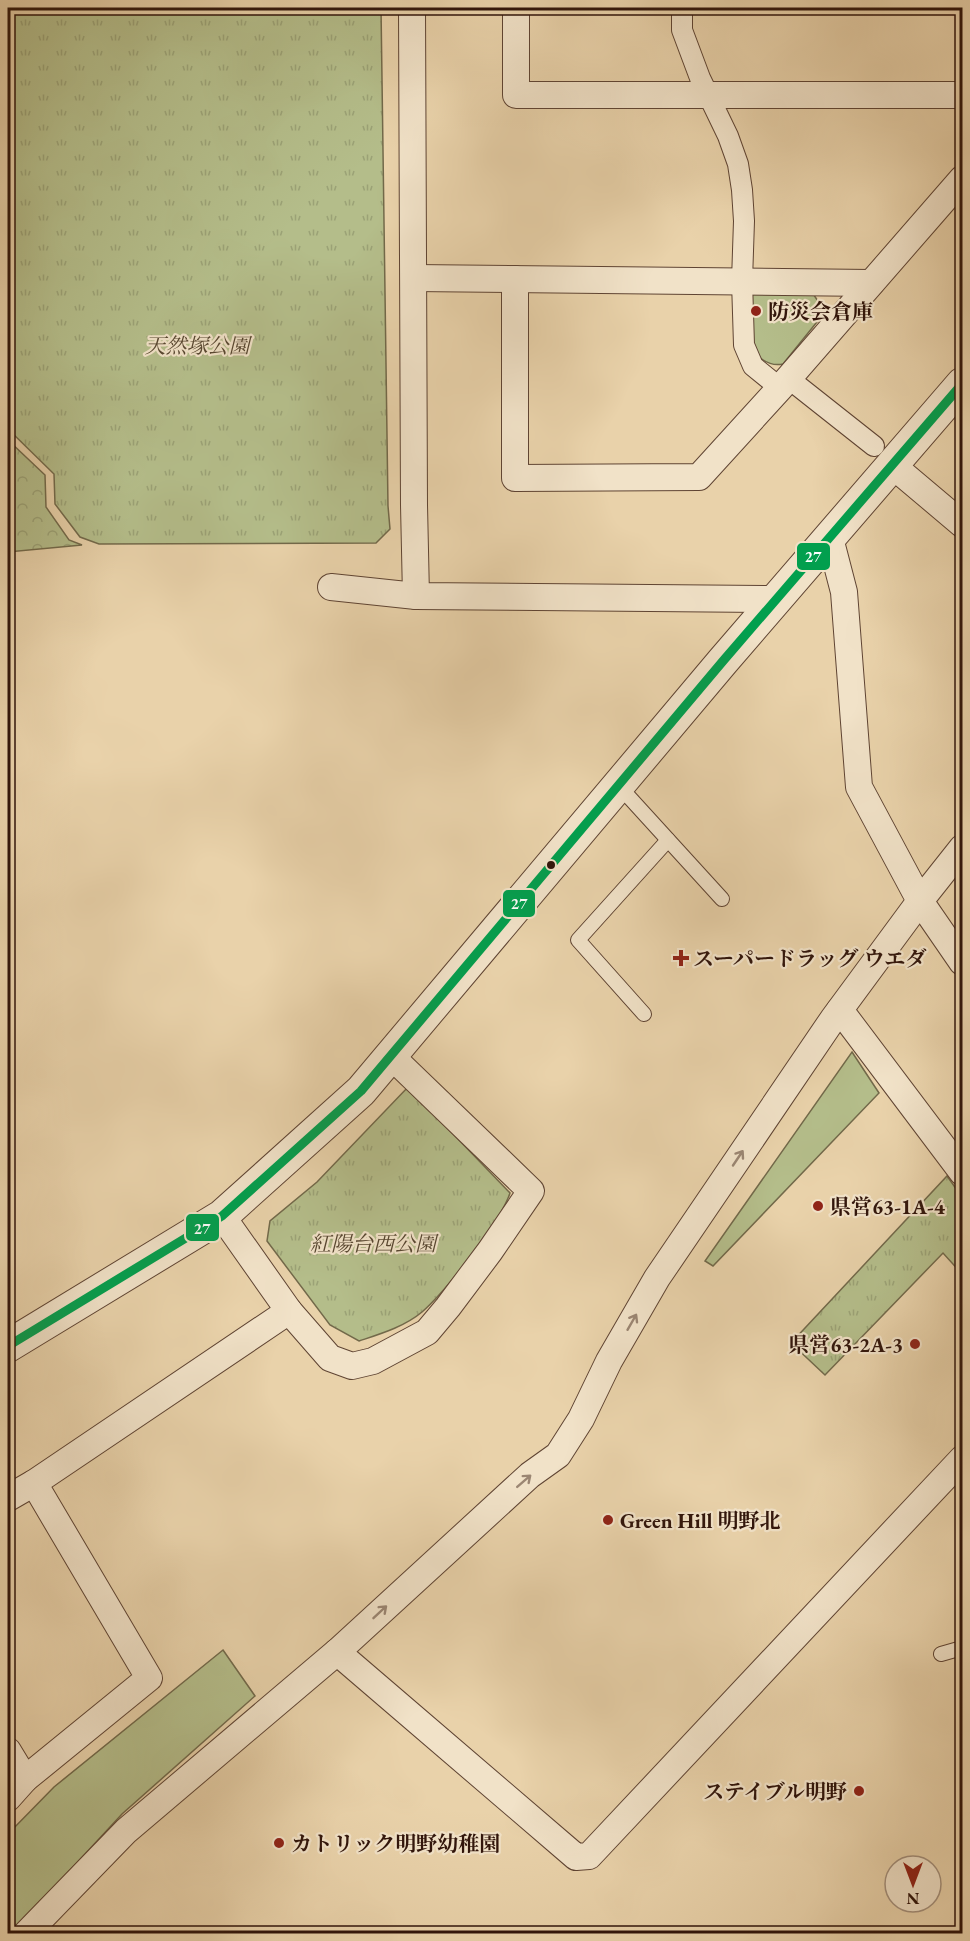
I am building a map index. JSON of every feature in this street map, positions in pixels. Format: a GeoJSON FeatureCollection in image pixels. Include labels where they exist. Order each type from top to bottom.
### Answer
{"type":"FeatureCollection","features":[{"type":"Feature","properties":{"kind":"street"},"geometry":{"type":"LineString","coordinates":[[412,8],[416,596]]}},
{"type":"Feature","properties":{"kind":"street"},"geometry":{"type":"LineString","coordinates":[[516,8],[516,96],[963,95]]}},
{"type":"Feature","properties":{"kind":"street"},"geometry":{"type":"LineString","coordinates":[[682,8],[682,30],[707,96],[728,136],[738,164],[744,221],[742,281],[744,345],[753,366],[784,383],[883,456],[963,524]]}},
{"type":"Feature","properties":{"kind":"street"},"geometry":{"type":"LineString","coordinates":[[515,279],[515,478],[699,477],[963,179]]}},
{"type":"Feature","properties":{"kind":"street"},"geometry":{"type":"LineString","coordinates":[[414,278],[872,283]]}},
{"type":"Feature","properties":{"kind":"street"},"geometry":{"type":"LineString","coordinates":[[8,1346],[222,1216],[361,1091],[830,538],[883,456],[963,384]]}},
{"type":"Feature","properties":{"kind":"street"},"geometry":{"type":"LineString","coordinates":[[830,538],[844,592],[859,787],[920,901],[963,962]]}},
{"type":"Feature","properties":{"kind":"street"},"geometry":{"type":"LineString","coordinates":[[331,587],[416,596],[776,599]]}},
{"type":"Feature","properties":{"kind":"street"},"geometry":{"type":"LineString","coordinates":[[31,1932],[126,1831],[337,1652],[530,1475],[558,1455],[581,1419],[609,1361],[657,1278],[840,1010],[920,901],[963,848]]}},
{"type":"Feature","properties":{"kind":"street"},"geometry":{"type":"LineString","coordinates":[[840,1010],[963,1172]]}},
{"type":"Feature","properties":{"kind":"street"},"geometry":{"type":"LineString","coordinates":[[222,1216],[289,1311],[330,1358],[352,1366],[373,1361],[427,1332],[476,1270],[531,1191],[391,1056]]}},
{"type":"Feature","properties":{"kind":"street"},"geometry":{"type":"LineString","coordinates":[[8,1498],[34,1483],[289,1311]]}},
{"type":"Feature","properties":{"kind":"street"},"geometry":{"type":"LineString","coordinates":[[337,1652],[576,1857],[589,1856],[963,1460]]}},
{"type":"Feature","properties":{"kind":"street"},"geometry":{"type":"LineString","coordinates":[[8,1798],[25,1779],[150,1678],[34,1483]]}},
{"type":"Feature","properties":{"kind":"street"},"geometry":{"type":"LineString","coordinates":[[8,1751],[25,1779]]}},
{"type":"Feature","properties":{"kind":"lane"},"geometry":{"type":"LineString","coordinates":[[619,786],[722,899]]}},
{"type":"Feature","properties":{"kind":"lane"},"geometry":{"type":"LineString","coordinates":[[644,1014],[578,940],[668,840]]}},
{"type":"Feature","properties":{"kind":"lane"},"geometry":{"type":"LineString","coordinates":[[941,1654],[963,1648]]}},
{"type":"Feature","properties":{"kind":"green space","name":"天然塚公園"},"geometry":{"type":"Polygon","coordinates":[[[8,8],[381,8],[390,529],[376,543],[99,544],[80,537],[55,504],[54,474],[8,429],[8,8]]]}},
{"type":"Feature","properties":{"kind":"green space"},"geometry":{"type":"Polygon","coordinates":[[[750,292],[812,292],[825,312],[783,364],[772,364],[763,360],[752,347],[749,331],[750,292]]]}},
{"type":"Feature","properties":{"kind":"green space"},"geometry":{"type":"Polygon","coordinates":[[[8,440],[45,475],[46,507],[69,540],[82,545],[8,552],[8,440]]]}},
{"type":"Feature","properties":{"kind":"green space"},"geometry":{"type":"Polygon","coordinates":[[[852,1052],[879,1093],[713,1266],[705,1261],[852,1052]]]}},
{"type":"Feature","properties":{"kind":"green space","name":"紅陽台西公園"},"geometry":{"type":"Polygon","coordinates":[[[408,1087],[510,1193],[496,1221],[484,1238],[458,1273],[422,1312],[392,1330],[359,1341],[330,1325],[267,1241],[270,1221],[317,1182],[408,1087]]]}},
{"type":"Feature","properties":{"kind":"green space"},"geometry":{"type":"Polygon","coordinates":[[[947,1176],[962,1197],[962,1274],[943,1253],[825,1375],[791,1343],[947,1176]]]}},
{"type":"Feature","properties":{"kind":"green space"},"geometry":{"type":"Polygon","coordinates":[[[223,1650],[255,1696],[122,1814],[12,1933],[8,1934],[8,1834],[54,1787],[223,1650]]]}},
{"type":"Feature","properties":{"kind":"transit line","name":"27"},"geometry":{"type":"LineString","coordinates":[[8,1346],[222,1216],[361,1091],[723,661],[962,384]]}},
{"type":"Feature","properties":{"kind":"place","name":"防災会倉庫"},"geometry":{"type":"Point","coordinates":[756,311]}},
{"type":"Feature","properties":{"kind":"place","name":"スーパードラッグ ウエダ"},"geometry":{"type":"Point","coordinates":[681,958]}},
{"type":"Feature","properties":{"kind":"place","name":"県営63-1A-4"},"geometry":{"type":"Point","coordinates":[818,1206]}},
{"type":"Feature","properties":{"kind":"place","name":"県営63-2A-3"},"geometry":{"type":"Point","coordinates":[915,1344]}},
{"type":"Feature","properties":{"kind":"place","name":"Green Hill 明野北"},"geometry":{"type":"Point","coordinates":[608,1520]}},
{"type":"Feature","properties":{"kind":"place","name":"ステイブル明野"},"geometry":{"type":"Point","coordinates":[859,1791]}},
{"type":"Feature","properties":{"kind":"place","name":"カトリック明野幼稚園"},"geometry":{"type":"Point","coordinates":[279,1843]}}]}
